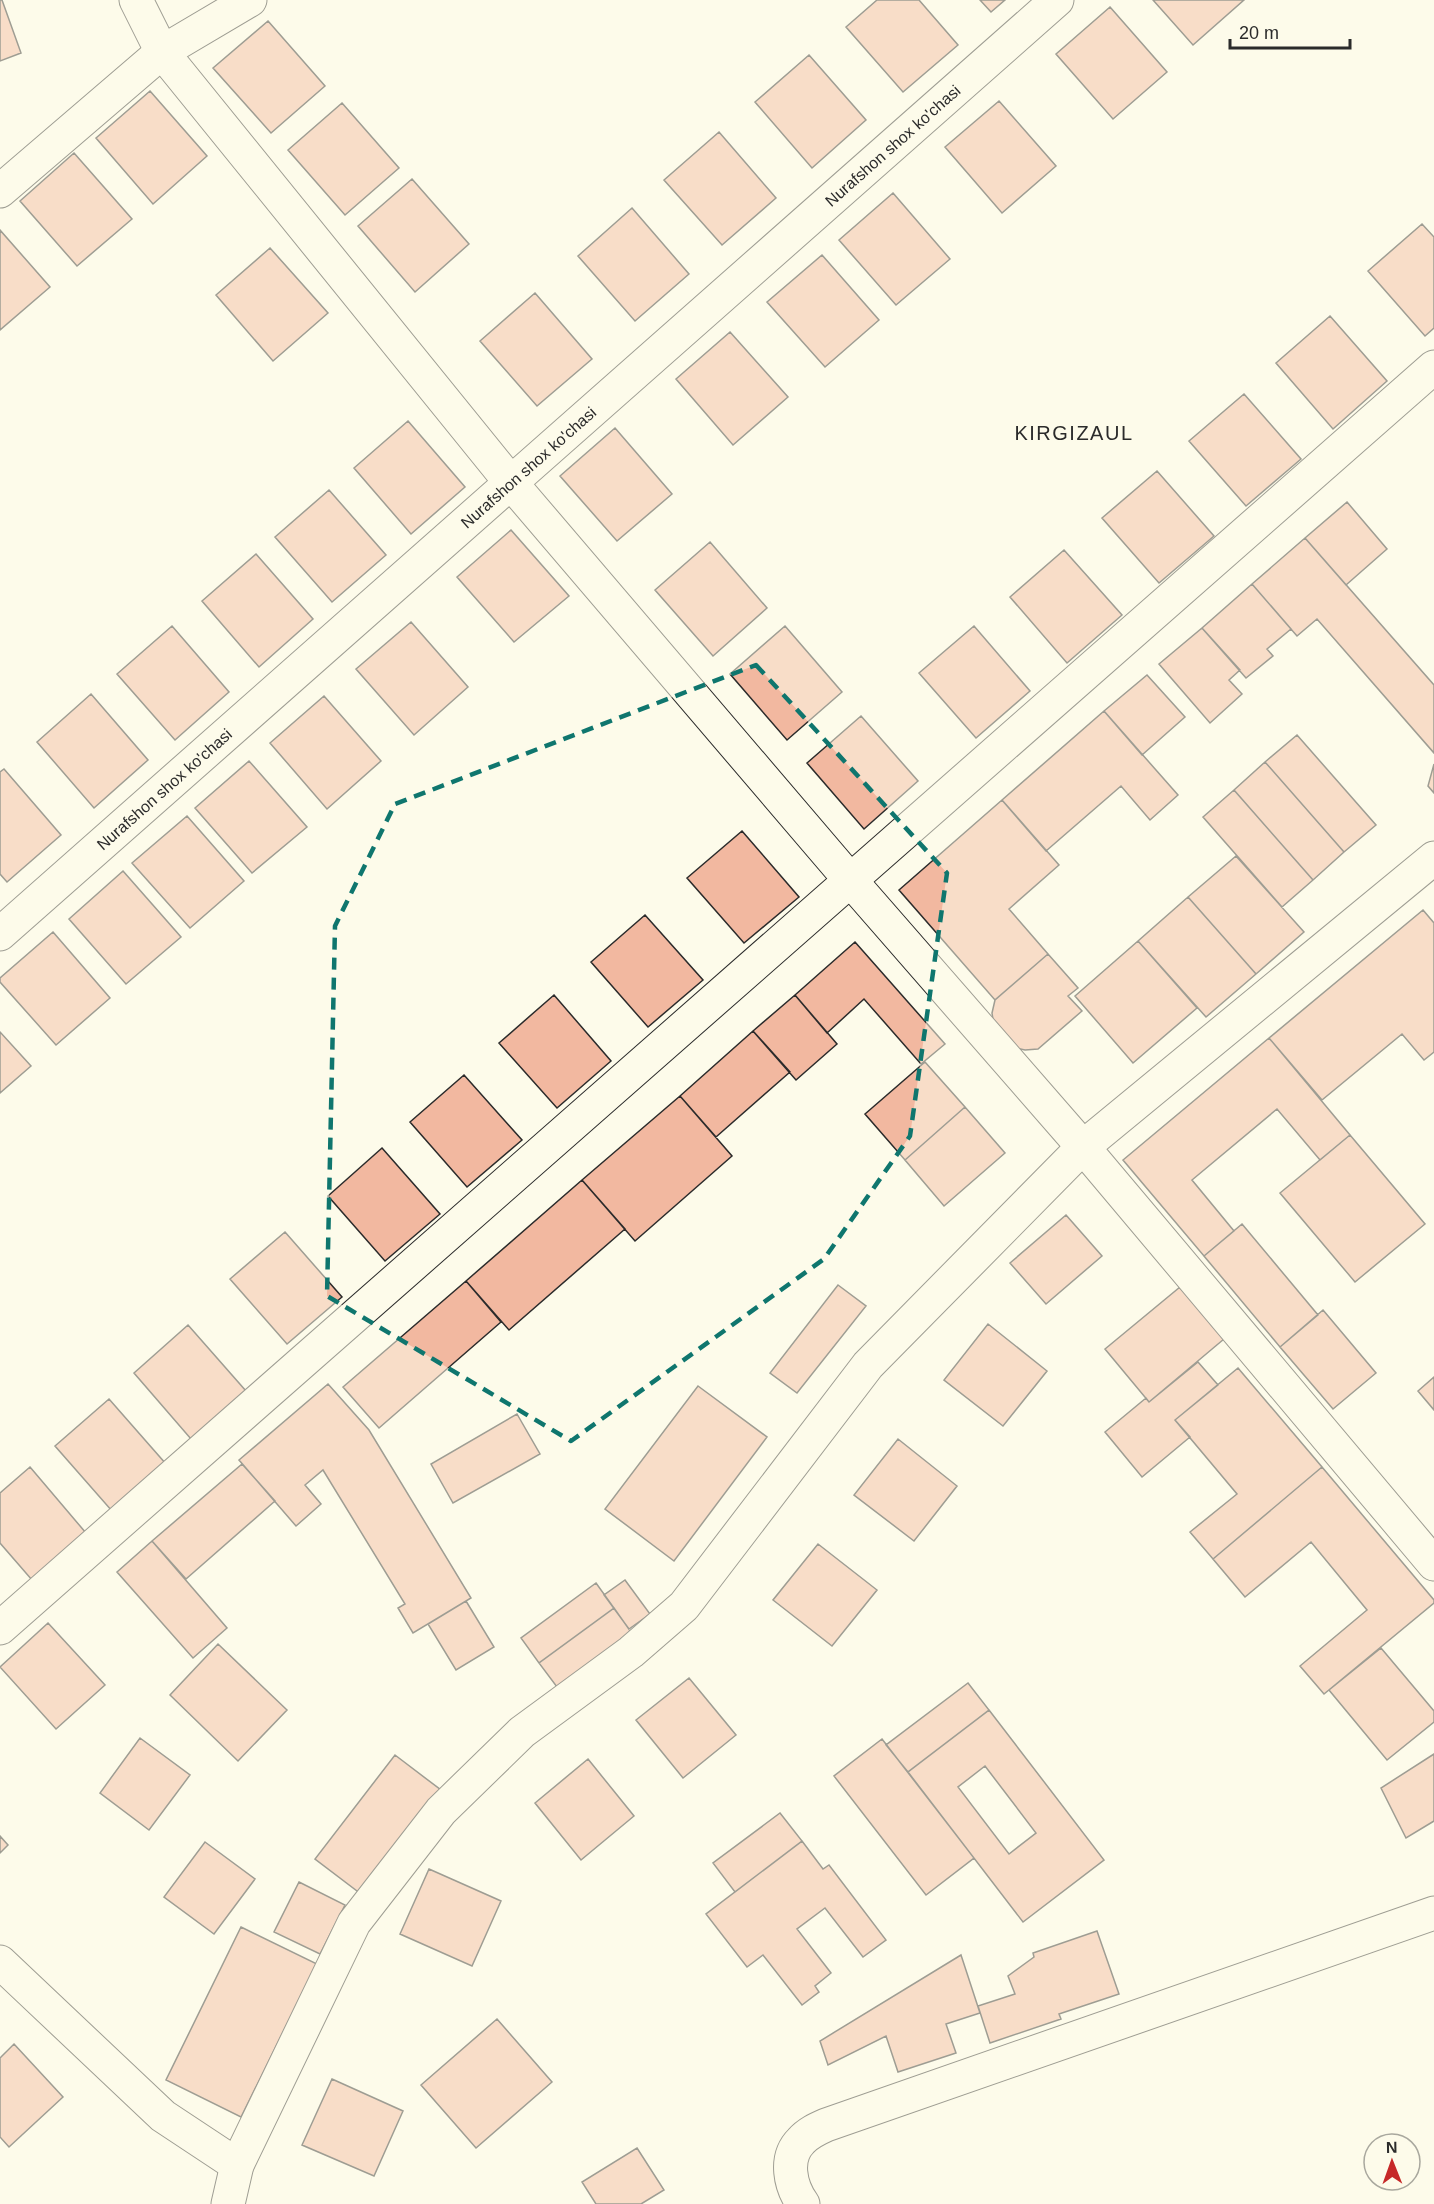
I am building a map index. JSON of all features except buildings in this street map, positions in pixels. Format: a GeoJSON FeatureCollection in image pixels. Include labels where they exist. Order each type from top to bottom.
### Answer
{"type":"FeatureCollection","features":[{"type":"Feature","properties":{"kind":"street"},"geometry":{"type":"LineString","coordinates":[[136,0],[162,52],[512,484],[851,881],[1083,1147],[1434,1564]]}},
{"type":"Feature","properties":{"kind":"street"},"geometry":{"type":"LineString","coordinates":[[0,191],[162,52],[250,0]]}},
{"type":"Feature","properties":{"kind":"street","name":"Nurafshon shox ko'chasi"},"geometry":{"type":"LineString","coordinates":[[0,934],[512,484],[1057,0]]}},
{"type":"Feature","properties":{"kind":"street"},"geometry":{"type":"LineString","coordinates":[[0,1628],[1434,367]]}},
{"type":"Feature","properties":{"kind":"street"},"geometry":{"type":"LineString","coordinates":[[228,2204],[237,2165],[354,1923],[441,1811],[522,1732],[632,1652],[684,1606],[868,1365],[1083,1147],[1429,873]]}},
{"type":"Feature","properties":{"kind":"street"},"geometry":{"type":"LineString","coordinates":[[802,2204],[792,2185],[791,2162],[794,2151],[808,2134],[826,2125],[1434,1912]]}},
{"type":"Feature","properties":{"kind":"street"},"geometry":{"type":"LineString","coordinates":[[0,1962],[164,2116],[237,2165]]}},
{"type":"Feature","properties":{"kind":"highlighted area"},"geometry":{"type":"Polygon","coordinates":[[[756,665],[947,873],[910,1136],[824,1259],[571,1441],[327,1296],[335,926],[395,804],[756,665]]]}},
{"type":"Feature","properties":{"kind":"district","name":"KIRGIZAUL"},"geometry":{"type":"Point","coordinates":[1074,433]}}]}
